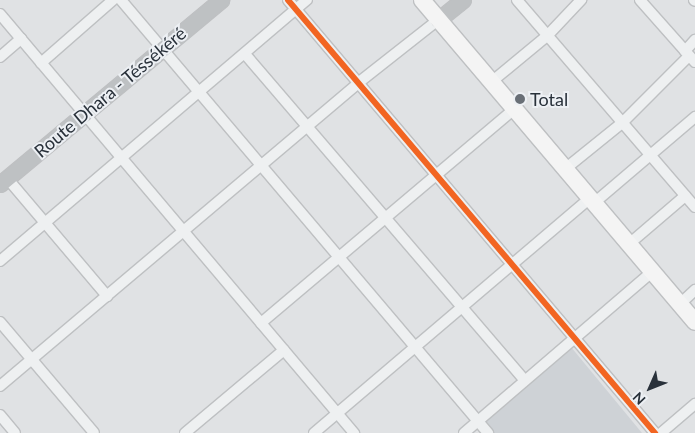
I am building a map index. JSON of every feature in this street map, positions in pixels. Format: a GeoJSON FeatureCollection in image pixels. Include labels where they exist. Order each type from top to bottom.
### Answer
{"type":"FeatureCollection","features":[{"type":"Feature","properties":{"kind":"main road"},"geometry":{"type":"LineString","coordinates":[[422,0],[490,83],[695,322]]}},
{"type":"Feature","properties":{"kind":"street"},"geometry":{"type":"LineString","coordinates":[[41,63],[113,0]]}},
{"type":"Feature","properties":{"kind":"street"},"geometry":{"type":"LineString","coordinates":[[121,0],[488,433]]}},
{"type":"Feature","properties":{"kind":"street"},"geometry":{"type":"LineString","coordinates":[[288,0],[656,433]]}},
{"type":"Feature","properties":{"kind":"street"},"geometry":{"type":"LineString","coordinates":[[0,261],[200,93],[307,0]]}},
{"type":"Feature","properties":{"kind":"street"},"geometry":{"type":"LineString","coordinates":[[0,386],[308,128],[358,83],[463,0]]}},
{"type":"Feature","properties":{"kind":"street"},"geometry":{"type":"LineString","coordinates":[[517,0],[695,207]]}},
{"type":"Feature","properties":{"kind":"street"},"geometry":{"type":"LineString","coordinates":[[490,83],[547,36],[581,0]]}},
{"type":"Feature","properties":{"kind":"street"},"geometry":{"type":"LineString","coordinates":[[640,0],[690,56]]}},
{"type":"Feature","properties":{"kind":"street","name":"Route Dhara - Téssékéré"},"geometry":{"type":"LineString","coordinates":[[3,181],[162,49],[213,2]]}},
{"type":"Feature","properties":{"kind":"street"},"geometry":{"type":"LineString","coordinates":[[0,14],[354,433]]}},
{"type":"Feature","properties":{"kind":"street"},"geometry":{"type":"LineString","coordinates":[[0,56],[21,39]]}},
{"type":"Feature","properties":{"kind":"street"},"geometry":{"type":"LineString","coordinates":[[565,169],[622,123],[690,56],[695,40]]}},
{"type":"Feature","properties":{"kind":"street"},"geometry":{"type":"LineString","coordinates":[[244,54],[524,381]]}},
{"type":"Feature","properties":{"kind":"street"},"geometry":{"type":"LineString","coordinates":[[261,323],[513,110]]}},
{"type":"Feature","properties":{"kind":"street"},"geometry":{"type":"LineString","coordinates":[[314,433],[512,264],[650,156],[695,117]]}},
{"type":"Feature","properties":{"kind":"street"},"geometry":{"type":"LineString","coordinates":[[3,181],[45,223],[107,296]]}},
{"type":"Feature","properties":{"kind":"street"},"geometry":{"type":"LineString","coordinates":[[629,244],[685,196]]}},
{"type":"Feature","properties":{"kind":"street"},"geometry":{"type":"LineString","coordinates":[[464,433],[652,272]]}},
{"type":"Feature","properties":{"kind":"street"},"geometry":{"type":"LineString","coordinates":[[680,304],[695,290]]}},
{"type":"Feature","properties":{"kind":"street"},"geometry":{"type":"LineString","coordinates":[[0,322],[94,433]]}},
{"type":"Feature","properties":{"kind":"street"},"geometry":{"type":"LineString","coordinates":[[185,433],[284,350]]}},
{"type":"Feature","properties":{"kind":"street"},"geometry":{"type":"LineString","coordinates":[[661,433],[695,404]]}},
{"type":"Feature","properties":{"kind":"street"},"geometry":{"type":"LineString","coordinates":[[0,415],[15,433]]}},
{"type":"Feature","properties":{"kind":"shaded area"},"geometry":{"type":"Polygon","coordinates":[[[571,347],[642,433],[493,433],[483,420],[571,347]]]}},
{"type":"Feature","properties":{"kind":"transit line"},"geometry":{"type":"LineString","coordinates":[[288,0],[655,433]]}},
{"type":"Feature","properties":{"kind":"place","name":"Total"},"geometry":{"type":"Point","coordinates":[520,99]}}]}
